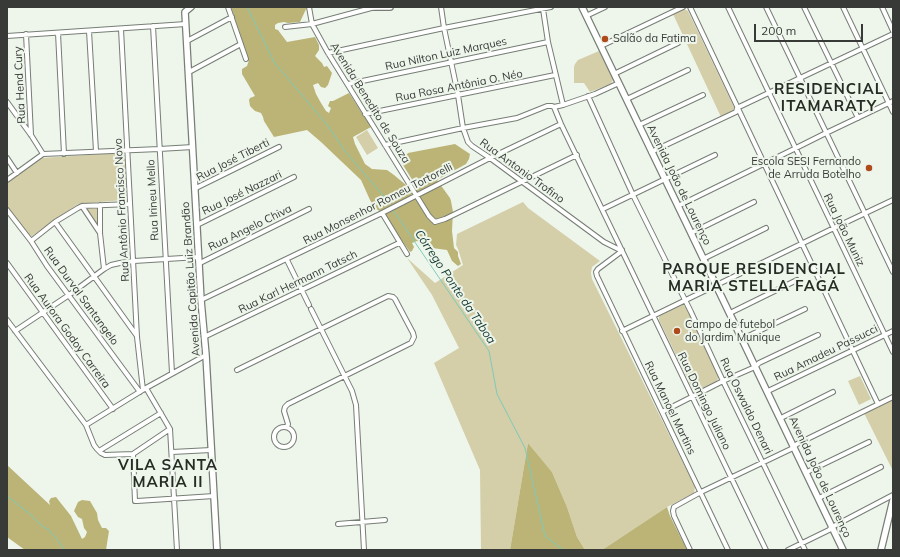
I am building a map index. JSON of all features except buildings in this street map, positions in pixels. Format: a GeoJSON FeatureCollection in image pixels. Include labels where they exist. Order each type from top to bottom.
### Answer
{"type":"FeatureCollection","features":[{"type":"Feature","properties":{"kind":"street"},"geometry":{"type":"LineString","coordinates":[[185,9],[191,7]]}},
{"type":"Feature","properties":{"kind":"street"},"geometry":{"type":"LineString","coordinates":[[228,7],[246,59]]}},
{"type":"Feature","properties":{"kind":"street","name":"Avenida Benedito de Souza"},"geometry":{"type":"LineString","coordinates":[[309,7],[312,24],[328,53],[433,221],[437,222],[445,220],[522,182]]}},
{"type":"Feature","properties":{"kind":"street"},"geometry":{"type":"LineString","coordinates":[[285,27],[312,24],[375,7],[390,7]]}},
{"type":"Feature","properties":{"kind":"street","name":"Rua Antonio Trofino"},"geometry":{"type":"LineString","coordinates":[[441,7],[463,128],[470,145],[604,242],[622,250]]}},
{"type":"Feature","properties":{"kind":"street"},"geometry":{"type":"LineString","coordinates":[[328,53],[550,7]]}},
{"type":"Feature","properties":{"kind":"street","name":"Avenida João de Lourenço"},"geometry":{"type":"LineString","coordinates":[[582,7],[807,472],[843,550]]}},
{"type":"Feature","properties":{"kind":"street"},"geometry":{"type":"LineString","coordinates":[[586,16],[605,7]]}},
{"type":"Feature","properties":{"kind":"street"},"geometry":{"type":"LineString","coordinates":[[601,46],[683,7]]}},
{"type":"Feature","properties":{"kind":"street"},"geometry":{"type":"LineString","coordinates":[[690,7],[878,404]]}},
{"type":"Feature","properties":{"kind":"street","name":"Rua João Muniz"},"geometry":{"type":"LineString","coordinates":[[728,7],[893,352]]}},
{"type":"Feature","properties":{"kind":"street"},"geometry":{"type":"LineString","coordinates":[[766,7],[893,272]]}},
{"type":"Feature","properties":{"kind":"street"},"geometry":{"type":"LineString","coordinates":[[804,7],[858,118]]}},
{"type":"Feature","properties":{"kind":"street"},"geometry":{"type":"LineString","coordinates":[[843,7],[891,102],[893,112]]}},
{"type":"Feature","properties":{"kind":"street"},"geometry":{"type":"LineString","coordinates":[[651,152],[736,112],[737,108],[863,48],[893,32],[882,7]]}},
{"type":"Feature","properties":{"kind":"street","name":"Avenida Capitão Luiz Brandão"},"geometry":{"type":"LineString","coordinates":[[185,9],[201,300],[206,355],[217,550]]}},
{"type":"Feature","properties":{"kind":"street"},"geometry":{"type":"LineString","coordinates":[[542,9],[555,75],[563,105]]}},
{"type":"Feature","properties":{"kind":"street"},"geometry":{"type":"LineString","coordinates":[[187,41],[232,17]]}},
{"type":"Feature","properties":{"kind":"street"},"geometry":{"type":"LineString","coordinates":[[7,36],[186,24]]}},
{"type":"Feature","properties":{"kind":"street","name":"Rua Irineu Mello"},"geometry":{"type":"LineString","coordinates":[[153,26],[172,373]]}},
{"type":"Feature","properties":{"kind":"street","name":"Rua Antônio Francisco Novo"},"geometry":{"type":"LineString","coordinates":[[121,29],[137,337],[143,390]]}},
{"type":"Feature","properties":{"kind":"street"},"geometry":{"type":"LineString","coordinates":[[89,31],[96,151]]}},
{"type":"Feature","properties":{"kind":"street"},"geometry":{"type":"LineString","coordinates":[[58,32],[64,154]]}},
{"type":"Feature","properties":{"kind":"street","name":"Rua Hend Cury"},"geometry":{"type":"LineString","coordinates":[[26,34],[31,135]]}},
{"type":"Feature","properties":{"kind":"street","name":"Rua Nilton Luiz Marques"},"geometry":{"type":"LineString","coordinates":[[348,84],[548,42]]}},
{"type":"Feature","properties":{"kind":"street"},"geometry":{"type":"LineString","coordinates":[[614,74],[678,43]]}},
{"type":"Feature","properties":{"kind":"street"},"geometry":{"type":"LineString","coordinates":[[189,72],[241,44]]}},
{"type":"Feature","properties":{"kind":"street"},"geometry":{"type":"LineString","coordinates":[[627,99],[688,70]]}},
{"type":"Feature","properties":{"kind":"street","name":"Rua Rosa Antônia O. Néo"},"geometry":{"type":"LineString","coordinates":[[365,114],[555,75]]}},
{"type":"Feature","properties":{"kind":"street"},"geometry":{"type":"LineString","coordinates":[[386,145],[517,118],[547,106],[554,107],[563,105],[595,94],[619,83]]}},
{"type":"Feature","properties":{"kind":"street"},"geometry":{"type":"LineString","coordinates":[[639,125],[703,95]]}},
{"type":"Feature","properties":{"kind":"street","name":"Rua Oswaldo Denari"},"geometry":{"type":"LineString","coordinates":[[588,96],[633,195],[805,550]]}},
{"type":"Feature","properties":{"kind":"street"},"geometry":{"type":"LineString","coordinates":[[7,102],[43,154]]}},
{"type":"Feature","properties":{"kind":"street"},"geometry":{"type":"LineString","coordinates":[[678,206],[891,102]]}},
{"type":"Feature","properties":{"kind":"street","name":"Rua Domingo Juliano"},"geometry":{"type":"LineString","coordinates":[[554,107],[766,550]]}},
{"type":"Feature","properties":{"kind":"street","name":"Rua Monsenhor Romeu Tortorelli"},"geometry":{"type":"LineString","coordinates":[[201,300],[286,260],[561,124]]}},
{"type":"Feature","properties":{"kind":"street"},"geometry":{"type":"LineString","coordinates":[[7,180],[43,154],[193,146]]}},
{"type":"Feature","properties":{"kind":"street","name":"Rua José Tiberti"},"geometry":{"type":"LineString","coordinates":[[196,188],[279,147]]}},
{"type":"Feature","properties":{"kind":"street"},"geometry":{"type":"LineString","coordinates":[[522,182],[577,155]]}},
{"type":"Feature","properties":{"kind":"street"},"geometry":{"type":"LineString","coordinates":[[603,209],[715,155]]}},
{"type":"Feature","properties":{"kind":"street"},"geometry":{"type":"LineString","coordinates":[[7,158],[17,173]]}},
{"type":"Feature","properties":{"kind":"street","name":"Rua José Nazzari"},"geometry":{"type":"LineString","coordinates":[[198,225],[294,178]]}},
{"type":"Feature","properties":{"kind":"street"},"geometry":{"type":"LineString","coordinates":[[622,330],[893,200]]}},
{"type":"Feature","properties":{"kind":"street"},"geometry":{"type":"LineString","coordinates":[[692,233],[754,202]]}},
{"type":"Feature","properties":{"kind":"street"},"geometry":{"type":"LineString","coordinates":[[31,241],[55,222],[82,206],[130,204]]}},
{"type":"Feature","properties":{"kind":"street"},"geometry":{"type":"LineString","coordinates":[[100,205],[100,233],[104,269]]}},
{"type":"Feature","properties":{"kind":"street"},"geometry":{"type":"LineString","coordinates":[[82,206],[100,233]]}},
{"type":"Feature","properties":{"kind":"street","name":"Rua Angelo Chiva"},"geometry":{"type":"LineString","coordinates":[[199,260],[309,209]]}},
{"type":"Feature","properties":{"kind":"street","name":"Rua Durval Santangelo"},"geometry":{"type":"LineString","coordinates":[[7,210],[69,295],[161,413],[170,429]]}},
{"type":"Feature","properties":{"kind":"street"},"geometry":{"type":"LineString","coordinates":[[382,213],[407,254]]}},
{"type":"Feature","properties":{"kind":"street"},"geometry":{"type":"LineString","coordinates":[[55,222],[95,276],[137,337]]}},
{"type":"Feature","properties":{"kind":"street"},"geometry":{"type":"LineString","coordinates":[[703,259],[766,228]]}},
{"type":"Feature","properties":{"kind":"street","name":"Rua Karl Hermann Tatsch"},"geometry":{"type":"LineString","coordinates":[[204,338],[399,243]]}},
{"type":"Feature","properties":{"kind":"street","name":"Rua Manoel Martins"},"geometry":{"type":"LineString","coordinates":[[622,250],[598,269],[596,274],[728,550]]}},
{"type":"Feature","properties":{"kind":"street"},"geometry":{"type":"LineString","coordinates":[[15,331],[111,265],[166,258],[199,260]]}},
{"type":"Feature","properties":{"kind":"street"},"geometry":{"type":"LineString","coordinates":[[286,260],[354,396],[357,411],[364,550]]}},
{"type":"Feature","properties":{"kind":"street","name":"Rua Aurora Godoy Carreira"},"geometry":{"type":"LineString","coordinates":[[7,264],[113,408]]}},
{"type":"Feature","properties":{"kind":"street"},"geometry":{"type":"LineString","coordinates":[[730,313],[796,280]]}},
{"type":"Feature","properties":{"kind":"street"},"geometry":{"type":"LineString","coordinates":[[237,370],[390,296],[395,299],[413,333],[413,339],[410,344],[287,405],[284,409],[288,424],[287,427]]}},
{"type":"Feature","properties":{"kind":"street"},"geometry":{"type":"LineString","coordinates":[[742,339],[805,308]]}},
{"type":"Feature","properties":{"kind":"street"},"geometry":{"type":"LineString","coordinates":[[7,320],[86,425],[94,445],[103,454],[133,454],[170,429],[177,550]]}},
{"type":"Feature","properties":{"kind":"street","name":"Rua Amadeu Passucci"},"geometry":{"type":"LineString","coordinates":[[768,391],[893,331]]}},
{"type":"Feature","properties":{"kind":"street"},"geometry":{"type":"LineString","coordinates":[[662,412],[818,335]]}},
{"type":"Feature","properties":{"kind":"street"},"geometry":{"type":"LineString","coordinates":[[86,425],[172,373],[206,355]]}},
{"type":"Feature","properties":{"kind":"street"},"geometry":{"type":"LineString","coordinates":[[780,418],[833,392]]}},
{"type":"Feature","properties":{"kind":"street"},"geometry":{"type":"LineString","coordinates":[[690,550],[674,516],[674,507],[701,492],[893,397]]}},
{"type":"Feature","properties":{"kind":"street"},"geometry":{"type":"LineString","coordinates":[[99,451],[161,413]]}},
{"type":"Feature","properties":{"kind":"street"},"geometry":{"type":"LineString","coordinates":[[287,427],[293,432],[294,438],[290,444],[281,446],[277,444],[275,440],[275,432],[280,428],[287,427]]}},
{"type":"Feature","properties":{"kind":"street"},"geometry":{"type":"LineString","coordinates":[[807,472],[869,442]]}},
{"type":"Feature","properties":{"kind":"street"},"geometry":{"type":"LineString","coordinates":[[172,452],[211,450]]}},
{"type":"Feature","properties":{"kind":"street"},"geometry":{"type":"LineString","coordinates":[[133,454],[135,500],[214,496]]}},
{"type":"Feature","properties":{"kind":"street"},"geometry":{"type":"LineString","coordinates":[[819,498],[881,467]]}},
{"type":"Feature","properties":{"kind":"street"},"geometry":{"type":"LineString","coordinates":[[788,550],[893,495]]}},
{"type":"Feature","properties":{"kind":"street"},"geometry":{"type":"LineString","coordinates":[[883,549],[893,500]]}},
{"type":"Feature","properties":{"kind":"street"},"geometry":{"type":"LineString","coordinates":[[338,524],[386,520]]}},
{"type":"Feature","properties":{"kind":"shaded area"},"geometry":{"type":"Polygon","coordinates":[[[231,7],[307,7],[300,22],[278,23],[275,25],[275,29],[278,30],[287,42],[315,37],[319,45],[319,50],[315,56],[324,67],[327,66],[332,73],[328,85],[325,88],[321,87],[318,83],[313,85],[316,94],[326,111],[329,113],[331,108],[328,106],[330,101],[349,93],[371,127],[353,137],[365,164],[372,169],[387,170],[406,185],[413,181],[403,165],[403,160],[408,153],[455,144],[470,154],[466,164],[437,180],[451,201],[453,212],[452,231],[454,248],[458,252],[461,264],[458,266],[452,261],[447,250],[432,248],[427,242],[417,241],[412,243],[414,247],[410,252],[386,216],[374,207],[361,180],[307,130],[274,137],[261,113],[255,111],[250,106],[250,98],[255,96],[242,74],[242,69],[247,66],[249,60],[231,7]]]}},
{"type":"Feature","properties":{"kind":"shaded area"},"geometry":{"type":"Polygon","coordinates":[[[683,9],[688,11],[734,107],[733,111],[721,117],[673,14],[683,9]]]}},
{"type":"Feature","properties":{"kind":"shaded area"},"geometry":{"type":"Polygon","coordinates":[[[599,51],[613,80],[611,84],[590,92],[584,83],[574,83],[574,67],[578,60],[599,51]]]}},
{"type":"Feature","properties":{"kind":"shaded area"},"geometry":{"type":"Polygon","coordinates":[[[367,130],[378,148],[367,155],[356,137],[367,130]]]}},
{"type":"Feature","properties":{"kind":"shaded area"},"geometry":{"type":"Polygon","coordinates":[[[123,154],[125,157],[127,195],[123,200],[78,204],[32,236],[27,235],[7,207],[7,183],[41,158],[123,154]]]}},
{"type":"Feature","properties":{"kind":"shaded area"},"geometry":{"type":"Polygon","coordinates":[[[523,202],[528,208],[600,261],[592,267],[592,279],[695,487],[694,493],[667,507],[602,550],[585,550],[577,537],[567,507],[552,472],[528,443],[510,550],[481,550],[480,470],[434,363],[459,348],[432,295],[407,258],[435,283],[463,265],[456,245],[457,234],[523,202]]]}},
{"type":"Feature","properties":{"kind":"shaded area"},"geometry":{"type":"Polygon","coordinates":[[[97,208],[98,226],[97,227],[85,209],[97,208]]]}},
{"type":"Feature","properties":{"kind":"shaded area"},"geometry":{"type":"Polygon","coordinates":[[[680,305],[686,307],[719,376],[716,382],[698,391],[692,388],[659,320],[661,314],[680,305]]]}},
{"type":"Feature","properties":{"kind":"shaded area"},"geometry":{"type":"Polygon","coordinates":[[[860,376],[871,399],[859,405],[848,381],[860,376]]]}},
{"type":"Feature","properties":{"kind":"shaded area"},"geometry":{"type":"Polygon","coordinates":[[[893,399],[893,471],[864,413],[893,399]]]}},
{"type":"Feature","properties":{"kind":"shaded area"},"geometry":{"type":"Polygon","coordinates":[[[528,443],[552,472],[567,507],[577,537],[585,550],[510,550],[528,443]]]}},
{"type":"Feature","properties":{"kind":"shaded area"},"geometry":{"type":"Polygon","coordinates":[[[7,465],[50,505],[49,501],[51,498],[56,497],[71,516],[82,539],[85,537],[87,532],[84,528],[82,519],[78,517],[74,511],[78,502],[82,500],[90,501],[97,513],[98,520],[102,528],[106,528],[109,531],[106,550],[25,550],[7,537],[7,465]]]}},
{"type":"Feature","properties":{"kind":"shaded area"},"geometry":{"type":"Polygon","coordinates":[[[667,507],[687,550],[602,550],[667,507]]]}},
{"type":"Feature","properties":{"kind":"waterway","name":"Córrego Ponte da Taboa"},"geometry":{"type":"LineString","coordinates":[[247,7],[274,62],[328,126],[345,151],[390,205]]}},
{"type":"Feature","properties":{"kind":"waterway","name":"Córrego Ponte da Taboa"},"geometry":{"type":"LineString","coordinates":[[393,210],[489,351],[497,394],[525,448],[545,536],[563,550]]}},
{"type":"Feature","properties":{"kind":"waterway"},"geometry":{"type":"LineString","coordinates":[[7,496],[49,530],[64,550]]}},
{"type":"Feature","properties":{"kind":"place","name":"Salão da Fatima"},"geometry":{"type":"Point","coordinates":[605,39]}},
{"type":"Feature","properties":{"kind":"place","name":"Escola SESI Fernando de Arruda Botelho"},"geometry":{"type":"Point","coordinates":[869,168]}},
{"type":"Feature","properties":{"kind":"place","name":"Campo de futebol do Jardim Munique"},"geometry":{"type":"Point","coordinates":[677,331]}},
{"type":"Feature","properties":{"kind":"district","name":"RESIDENCIAL ITAMARATY"},"geometry":{"type":"Point","coordinates":[829,98]}},
{"type":"Feature","properties":{"kind":"district","name":"PARQUE RESIDENCIAL MARIA STELLA FAGÁ"},"geometry":{"type":"Point","coordinates":[754,278]}},
{"type":"Feature","properties":{"kind":"district","name":"VILA SANTA MARIA II"},"geometry":{"type":"Point","coordinates":[168,474]}}]}
